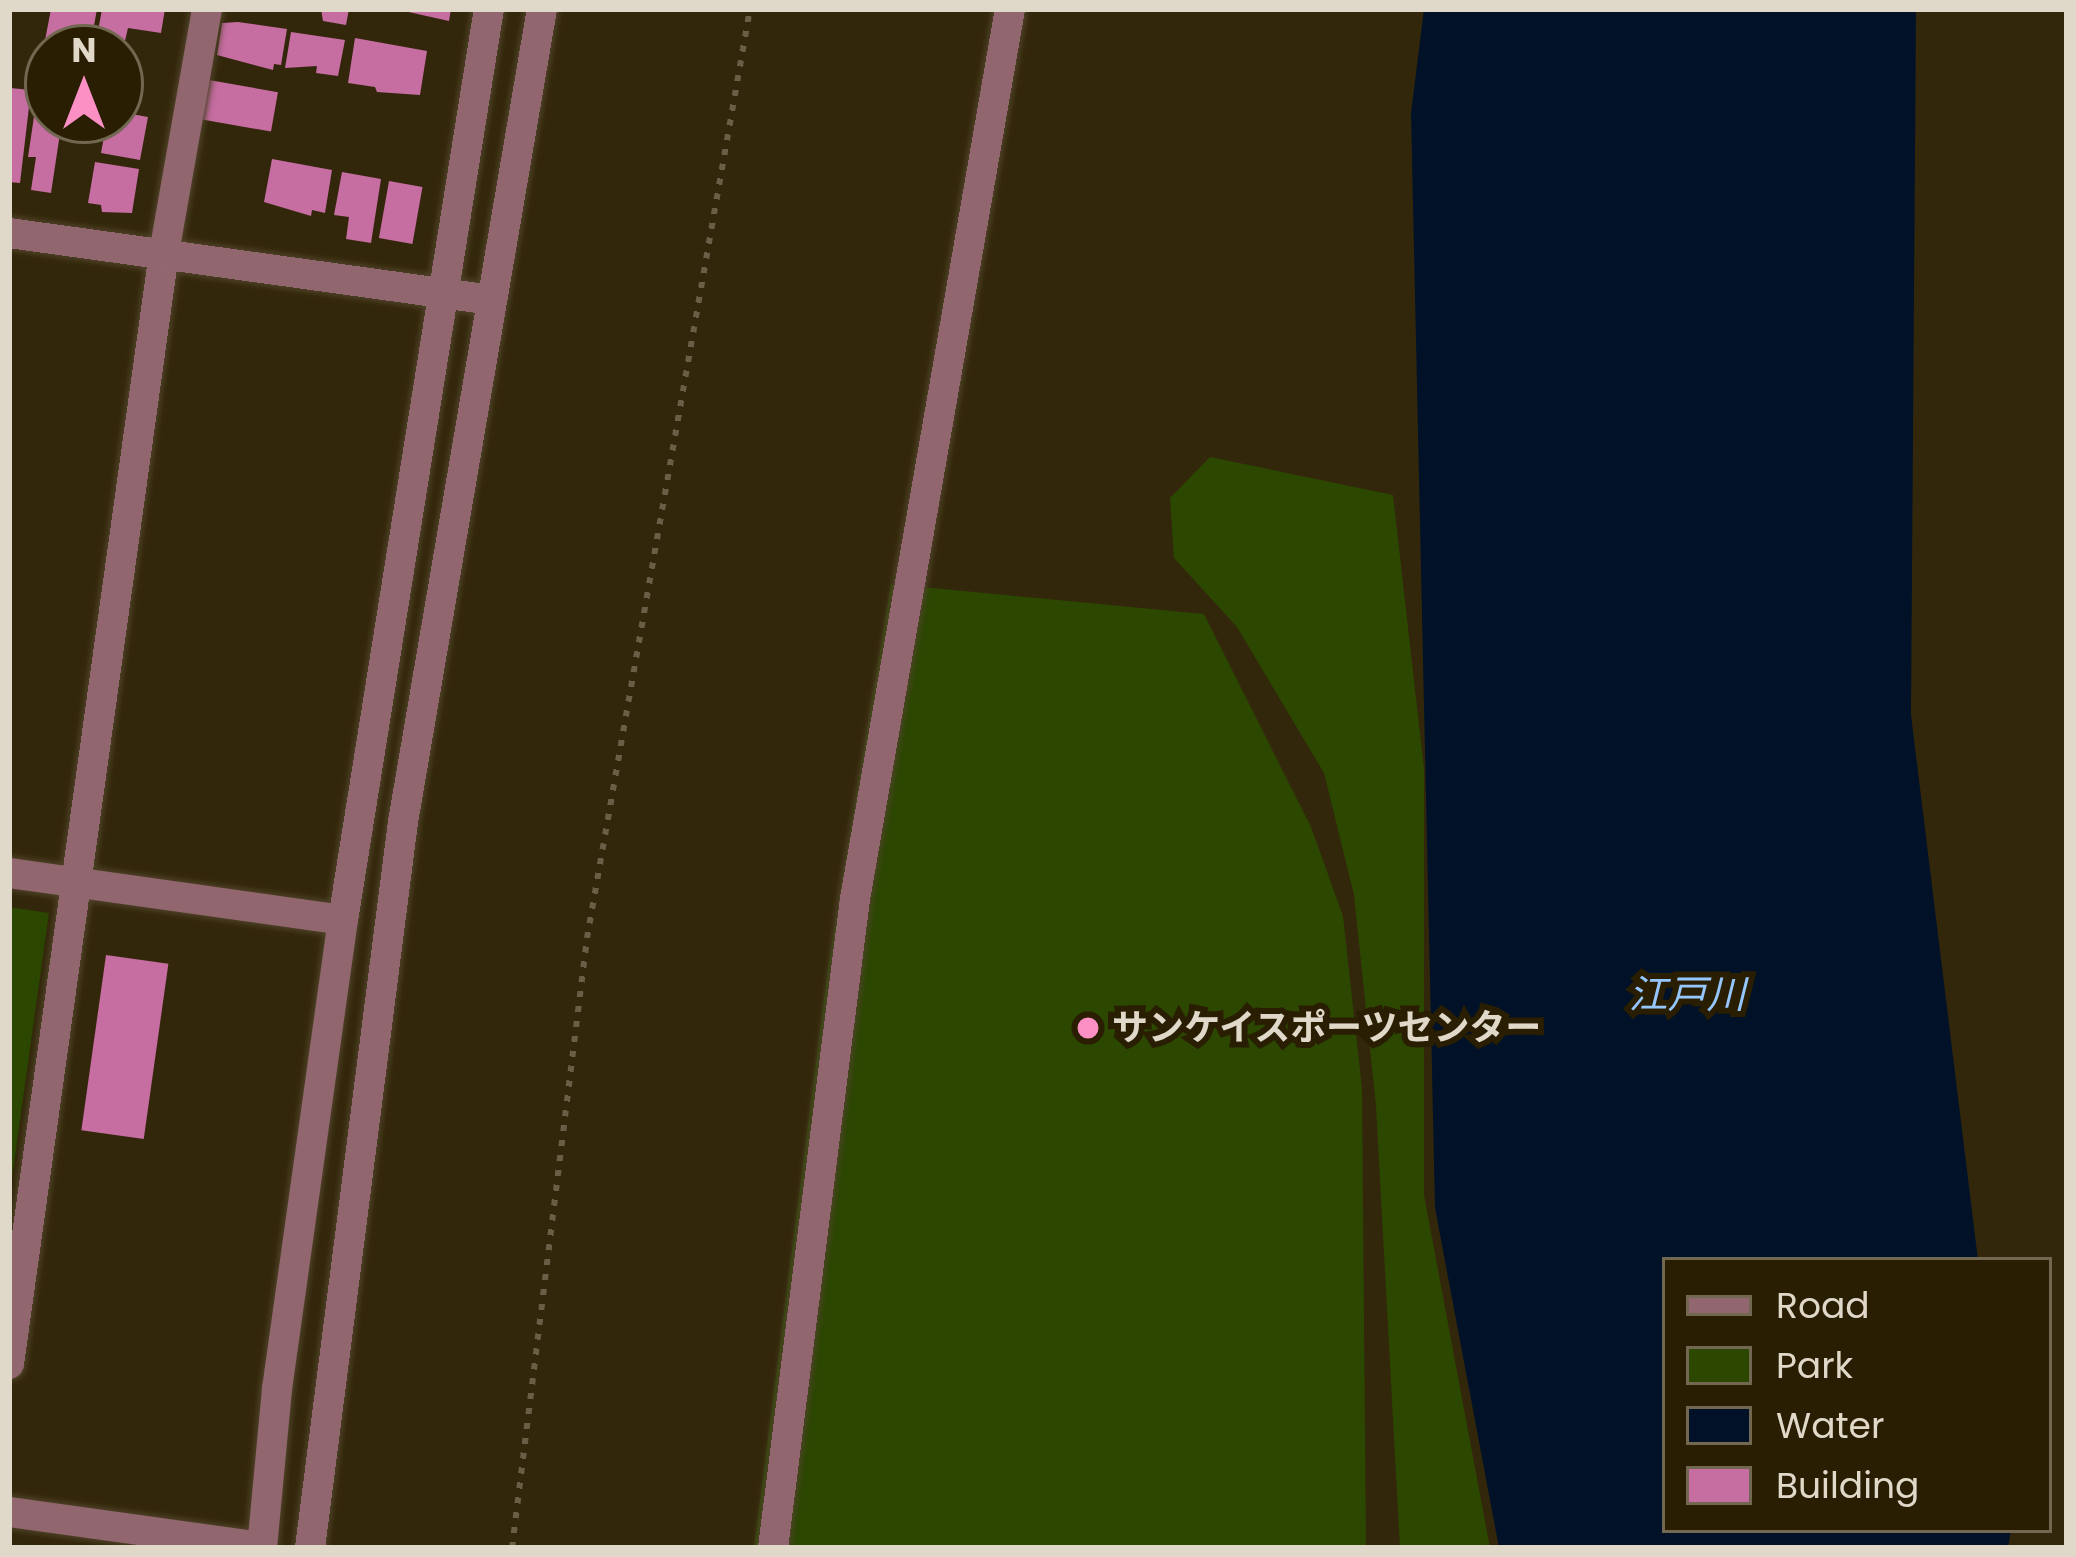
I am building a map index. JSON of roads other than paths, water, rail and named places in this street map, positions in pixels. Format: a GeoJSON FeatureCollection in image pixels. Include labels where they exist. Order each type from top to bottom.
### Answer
{"type":"FeatureCollection","features":[{"type":"Feature","properties":{"kind":"street"},"geometry":{"type":"LineString","coordinates":[[9,1364],[18,1228],[77,882],[164,253],[207,9]]}},
{"type":"Feature","properties":{"kind":"street"},"geometry":{"type":"LineString","coordinates":[[9,1512],[262,1548],[277,1389],[343,920],[489,9]]}},
{"type":"Feature","properties":{"kind":"street"},"geometry":{"type":"LineString","coordinates":[[310,1548],[382,961],[542,9]]}},
{"type":"Feature","properties":{"kind":"street"},"geometry":{"type":"LineString","coordinates":[[772,1548],[855,899],[953,314],[1010,9]]}},
{"type":"Feature","properties":{"kind":"street"},"geometry":{"type":"LineString","coordinates":[[9,233],[490,300]]}},
{"type":"Feature","properties":{"kind":"street"},"geometry":{"type":"LineString","coordinates":[[9,873],[343,920]]}},
{"type":"Feature","properties":{"kind":"water","name":"江戸川"},"geometry":{"type":"Polygon","coordinates":[[[1424,9],[1916,9],[1911,715],[1978,1257],[1662,1257],[1662,1533],[2010,1533],[2008,1548],[1499,1548],[1435,1208],[1411,113],[1424,9]]]}},
{"type":"Feature","properties":{"kind":"place","name":"サンケイスポーツセンター"},"geometry":{"type":"Point","coordinates":[1088,1028]}}]}
